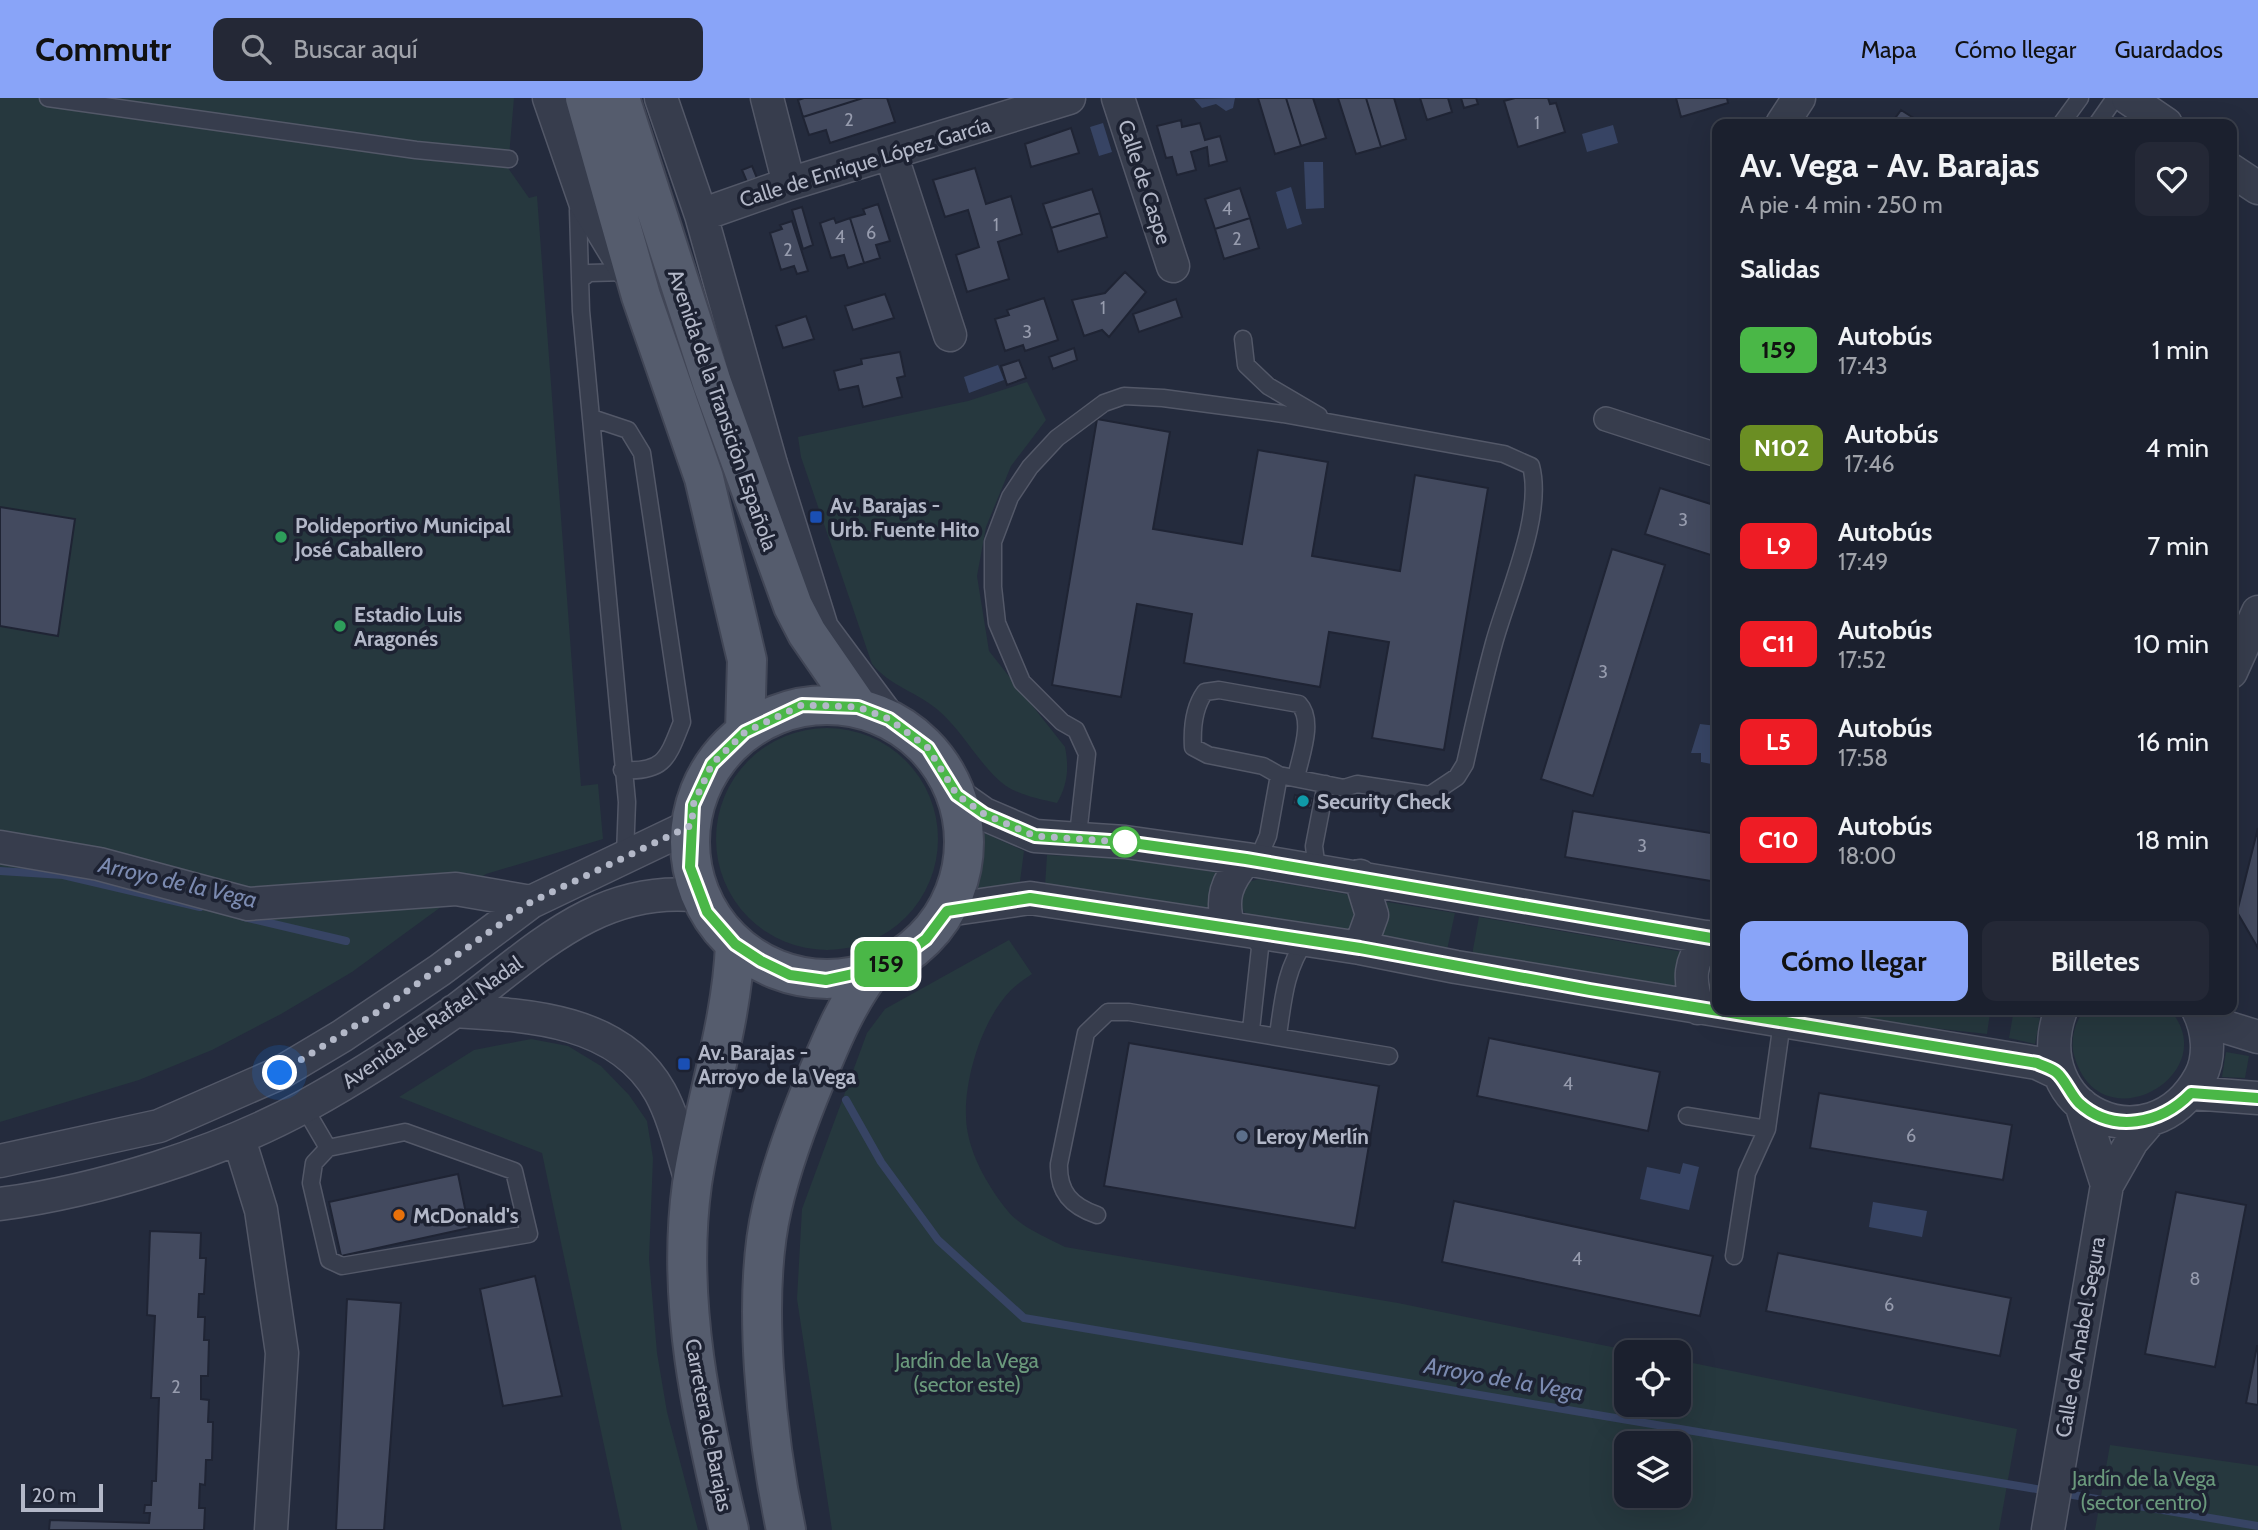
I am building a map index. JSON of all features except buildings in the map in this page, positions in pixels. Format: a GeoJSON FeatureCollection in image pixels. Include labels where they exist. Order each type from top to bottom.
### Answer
{"type":"FeatureCollection","features":[{"type":"Feature","properties":{"kind":"main road","name":"Avenida de la Transición Española"},"geometry":{"type":"LineString","coordinates":[[584,98],[634,284],[704,478],[747,660],[745,732]]}},
{"type":"Feature","properties":{"kind":"main road","name":"Avenida de la Transición Española"},"geometry":{"type":"LineString","coordinates":[[620,98],[703,359],[793,606],[874,713]]}},
{"type":"Feature","properties":{"kind":"main road"},"geometry":{"type":"LineString","coordinates":[[802,705],[874,713],[928,748],[957,795],[965,850],[959,880],[947,911],[926,939],[900,958],[872,970],[826,980],[790,975],[735,944],[707,912],[690,867],[693,805],[712,764],[745,732],[802,705]]}},
{"type":"Feature","properties":{"kind":"main road","name":"Carretera de Barajas"},"geometry":{"type":"LineString","coordinates":[[729,1530],[694,1366],[685,1267],[692,1184],[734,984],[735,944]]}},
{"type":"Feature","properties":{"kind":"main road"},"geometry":{"type":"LineString","coordinates":[[786,1530],[776,1480],[765,1363],[763,1279],[771,1209],[804,1108],[838,1026],[853,995],[872,970]]}},
{"type":"Feature","properties":{"kind":"street"},"geometry":{"type":"LineString","coordinates":[[549,98],[585,202],[634,284]]}},
{"type":"Feature","properties":{"kind":"street"},"geometry":{"type":"LineString","coordinates":[[661,98],[701,215],[771,464],[822,628],[874,713]]}},
{"type":"Feature","properties":{"kind":"street"},"geometry":{"type":"LineString","coordinates":[[767,98],[789,184]]}},
{"type":"Feature","properties":{"kind":"street","name":"Calle de Enrique López García"},"geometry":{"type":"LineString","coordinates":[[701,215],[789,184],[1069,98]]}},
{"type":"Feature","properties":{"kind":"street","name":"Calle de Caspe"},"geometry":{"type":"LineString","coordinates":[[1118,98],[1172,267]]}},
{"type":"Feature","properties":{"kind":"street"},"geometry":{"type":"LineString","coordinates":[[1785,119],[1799,98]]}},
{"type":"Feature","properties":{"kind":"street"},"geometry":{"type":"LineString","coordinates":[[2128,98],[2158,119]]}},
{"type":"Feature","properties":{"kind":"street"},"geometry":{"type":"LineString","coordinates":[[891,154],[950,335]]}},
{"type":"Feature","properties":{"kind":"street"},"geometry":{"type":"LineString","coordinates":[[2237,174],[2258,188]]}},
{"type":"Feature","properties":{"kind":"street"},"geometry":{"type":"LineString","coordinates":[[1606,419],[1712,453]]}},
{"type":"Feature","properties":{"kind":"street"},"geometry":{"type":"LineString","coordinates":[[2237,656],[2249,623]]}},
{"type":"Feature","properties":{"kind":"street"},"geometry":{"type":"LineString","coordinates":[[957,795],[984,814],[1035,836],[1125,842],[1360,876],[1712,938]]}},
{"type":"Feature","properties":{"kind":"street","name":"Avenida de Rafael Nadal"},"geometry":{"type":"LineString","coordinates":[[0,1161],[159,1126],[280,1073],[364,1021],[531,902],[692,825]]}},
{"type":"Feature","properties":{"kind":"street"},"geometry":{"type":"LineString","coordinates":[[0,847],[99,864],[248,904],[456,889],[531,902]]}},
{"type":"Feature","properties":{"kind":"street"},"geometry":{"type":"LineString","coordinates":[[1241,930],[1223,907],[1225,894],[1230,877],[1252,860]]}},
{"type":"Feature","properties":{"kind":"street"},"geometry":{"type":"LineString","coordinates":[[1360,876],[1368,892],[1372,915],[1360,948]]}},
{"type":"Feature","properties":{"kind":"street","name":"Avenida de Rafael Nadal"},"geometry":{"type":"LineString","coordinates":[[0,1204],[38,1199],[172,1162],[239,1139],[368,1071],[454,1011],[557,932],[597,910],[625,899],[662,894],[701,896]]}},
{"type":"Feature","properties":{"kind":"street"},"geometry":{"type":"LineString","coordinates":[[947,911],[1030,898],[1360,948],[1712,1010]]}},
{"type":"Feature","properties":{"kind":"street"},"geometry":{"type":"LineString","coordinates":[[1698,1008],[1690,987],[1690,969],[1697,952],[1712,938]]}},
{"type":"Feature","properties":{"kind":"street"},"geometry":{"type":"LineString","coordinates":[[454,1011],[530,1015],[575,1027],[614,1045],[643,1067],[661,1094],[692,1184]]}},
{"type":"Feature","properties":{"kind":"street"},"geometry":{"type":"LineString","coordinates":[[1740,1015],[1782,1022],[1825,1019],[2037,1063],[2058,1073]]}},
{"type":"Feature","properties":{"kind":"street"},"geometry":{"type":"LineString","coordinates":[[2059,1015],[2054,1029],[2053,1051],[2058,1073],[2067,1090],[2081,1104],[2102,1117],[2126,1122],[2150,1120],[2166,1114],[2191,1093],[2203,1070],[2207,1045],[2201,1015]]}},
{"type":"Feature","properties":{"kind":"street"},"geometry":{"type":"LineString","coordinates":[[2201,1015],[2258,1037]]}},
{"type":"Feature","properties":{"kind":"street"},"geometry":{"type":"LineString","coordinates":[[2191,1093],[2258,1098]]}},
{"type":"Feature","properties":{"kind":"street","name":"Calle de Anabel Segura"},"geometry":{"type":"LineString","coordinates":[[2081,1104],[2106,1185]]}},
{"type":"Feature","properties":{"kind":"street","name":"Calle de Anabel Segura"},"geometry":{"type":"LineString","coordinates":[[2048,1530],[2106,1185],[2132,1141],[2150,1120]]}},
{"type":"Feature","properties":{"kind":"street"},"geometry":{"type":"LineString","coordinates":[[239,1139],[261,1210],[282,1353],[271,1530]]}},
{"type":"Feature","properties":{"kind":"lane"},"geometry":{"type":"LineString","coordinates":[[48,98],[416,150],[509,159]]}},
{"type":"Feature","properties":{"kind":"lane"},"geometry":{"type":"LineString","coordinates":[[2065,119],[2080,98]]}},
{"type":"Feature","properties":{"kind":"lane"},"geometry":{"type":"LineString","coordinates":[[2100,119],[2115,98]]}},
{"type":"Feature","properties":{"kind":"lane"},"geometry":{"type":"LineString","coordinates":[[585,202],[578,211],[580,280],[622,771],[627,802],[625,855]]}},
{"type":"Feature","properties":{"kind":"lane"},"geometry":{"type":"LineString","coordinates":[[580,280],[589,274],[634,284]]}},
{"type":"Feature","properties":{"kind":"lane"},"geometry":{"type":"LineString","coordinates":[[1243,339],[1246,365],[1268,386],[1330,422]]}},
{"type":"Feature","properties":{"kind":"lane"},"geometry":{"type":"LineString","coordinates":[[1070,840],[1079,826],[1087,754],[1076,730],[1062,722],[1022,682],[997,623],[993,542],[1010,497],[1030,467],[1057,438],[1104,403],[1124,396],[1163,398],[1330,422],[1504,454],[1531,466],[1536,484],[1534,511],[1490,657],[1465,764],[1457,777],[1430,795],[1357,784],[1344,788],[1279,775],[1263,766],[1208,755],[1193,747],[1192,732],[1205,692],[1219,690],[1299,704],[1306,711],[1306,723],[1296,778]]}},
{"type":"Feature","properties":{"kind":"lane"},"geometry":{"type":"LineString","coordinates":[[592,418],[628,430],[642,453],[681,722],[669,756],[651,770],[622,771]]}},
{"type":"Feature","properties":{"kind":"lane"},"geometry":{"type":"LineString","coordinates":[[1252,860],[1268,836],[1279,775]]}},
{"type":"Feature","properties":{"kind":"lane"},"geometry":{"type":"LineString","coordinates":[[1317,870],[1314,846],[1326,784]]}},
{"type":"Feature","properties":{"kind":"lane"},"geometry":{"type":"LineString","coordinates":[[1241,930],[1260,948],[1251,1030]]}},
{"type":"Feature","properties":{"kind":"lane"},"geometry":{"type":"LineString","coordinates":[[1278,1035],[1287,974],[1293,957],[1306,940]]}},
{"type":"Feature","properties":{"kind":"lane"},"geometry":{"type":"LineString","coordinates":[[1097,1215],[1079,1209],[1065,1195],[1058,1180],[1086,1033],[1108,1012],[1129,1012],[1251,1030],[1389,1056]]}},
{"type":"Feature","properties":{"kind":"lane"},"geometry":{"type":"LineString","coordinates":[[1734,1256],[1746,1174],[1767,1129],[1782,1022]]}},
{"type":"Feature","properties":{"kind":"lane"},"geometry":{"type":"LineString","coordinates":[[304,1107],[328,1148]]}},
{"type":"Feature","properties":{"kind":"lane"},"geometry":{"type":"LineString","coordinates":[[1687,1116],[1767,1129]]}},
{"type":"Feature","properties":{"kind":"lane"},"geometry":{"type":"LineString","coordinates":[[405,1132],[514,1171],[529,1234],[342,1266],[329,1260],[311,1183],[314,1163],[328,1148],[405,1132]]}},
{"type":"Feature","properties":{"kind":"green space","name":"Polideportivo Municipal José Caballero"},"geometry":{"type":"Polygon","coordinates":[[[0,98],[514,98],[508,168],[529,198],[537,196],[581,786],[598,784],[603,839],[486,874],[352,972],[281,1014],[212,1050],[139,1080],[0,1122],[0,98]]]}},
{"type":"Feature","properties":{"kind":"green space"},"geometry":{"type":"Polygon","coordinates":[[[1027,382],[1046,420],[1011,466],[986,527],[977,576],[989,651],[1065,747],[1067,775],[1057,803],[1024,795],[1006,786],[938,710],[887,678],[872,664],[801,457],[798,437],[968,401],[1027,382]]]}},
{"type":"Feature","properties":{"kind":"green space"},"geometry":{"type":"Polygon","coordinates":[[[838,728],[870,736],[889,746],[906,760],[920,777],[930,796],[938,839],[930,882],[920,901],[906,918],[889,932],[859,946],[816,950],[795,946],[765,932],[741,910],[720,871],[716,828],[720,807],[734,777],[756,753],[795,732],[838,728]]]}},
{"type":"Feature","properties":{"kind":"green space"},"geometry":{"type":"Polygon","coordinates":[[[980,831],[1024,851],[1019,889],[971,899],[980,861],[980,831]]]}},
{"type":"Feature","properties":{"kind":"green space"},"geometry":{"type":"Polygon","coordinates":[[[1047,855],[1134,859],[1219,873],[1213,910],[1076,888],[1045,886],[1047,855]]]}},
{"type":"Feature","properties":{"kind":"green space"},"geometry":{"type":"Polygon","coordinates":[[[1259,879],[1346,894],[1359,906],[1351,931],[1343,933],[1246,914],[1240,907],[1242,888],[1248,882],[1259,879]]]}},
{"type":"Feature","properties":{"kind":"green space"},"geometry":{"type":"Polygon","coordinates":[[[1387,902],[1455,913],[1447,950],[1379,939],[1387,921],[1387,902]]]}},
{"type":"Feature","properties":{"kind":"green space"},"geometry":{"type":"Polygon","coordinates":[[[1479,917],[1683,952],[1677,989],[1472,955],[1479,917]]]}},
{"type":"Feature","properties":{"kind":"green space","name":"Jardín de la Vega (sector este)"},"geometry":{"type":"Polygon","coordinates":[[[1009,940],[1032,974],[1013,988],[1000,1003],[981,1038],[969,1078],[966,1117],[968,1134],[983,1174],[1007,1210],[1026,1227],[1065,1247],[1398,1303],[1614,1347],[1614,1417],[1691,1417],[1691,1363],[2017,1429],[1999,1530],[832,1530],[797,1299],[802,1209],[867,1033],[885,1009],[1009,940]]]}},
{"type":"Feature","properties":{"kind":"green space"},"geometry":{"type":"Polygon","coordinates":[[[1842,1015],[1990,1015],[1987,1034],[1841,1018],[1842,1015]]]}},
{"type":"Feature","properties":{"kind":"green space"},"geometry":{"type":"Polygon","coordinates":[[[2013,1015],[2040,1018],[2035,1044],[2009,1038],[2013,1015]]]}},
{"type":"Feature","properties":{"kind":"green space"},"geometry":{"type":"Polygon","coordinates":[[[2081,1015],[2173,1015],[2183,1034],[2182,1057],[2171,1077],[2152,1091],[2130,1098],[2107,1096],[2088,1082],[2074,1055],[2073,1037],[2081,1015]]]}},
{"type":"Feature","properties":{"kind":"green space"},"geometry":{"type":"Polygon","coordinates":[[[531,1039],[568,1046],[601,1066],[629,1095],[647,1121],[653,1158],[649,1259],[657,1353],[667,1412],[698,1530],[622,1530],[542,1153],[399,1097],[474,1050],[531,1039]]]}},
{"type":"Feature","properties":{"kind":"green space"},"geometry":{"type":"Polygon","coordinates":[[[2226,1052],[2249,1056],[2245,1078],[2222,1077],[2226,1052]]]}},
{"type":"Feature","properties":{"kind":"green space","name":"Jardín de la Vega (sector centro)"},"geometry":{"type":"Polygon","coordinates":[[[2110,1445],[2258,1466],[2258,1530],[2095,1530],[2110,1445]]]}},
{"type":"Feature","properties":{"kind":"water"},"geometry":{"type":"Polygon","coordinates":[[[1235,98],[1233,108],[1226,111],[1216,104],[1202,108],[1194,99],[1235,98]]]}},
{"type":"Feature","properties":{"kind":"water"},"geometry":{"type":"Polygon","coordinates":[[[1103,123],[1112,152],[1099,156],[1090,127],[1103,123]]]}},
{"type":"Feature","properties":{"kind":"water"},"geometry":{"type":"Polygon","coordinates":[[[1613,125],[1618,143],[1587,152],[1582,134],[1613,125]]]}},
{"type":"Feature","properties":{"kind":"water"},"geometry":{"type":"Polygon","coordinates":[[[1304,162],[1323,162],[1324,208],[1306,209],[1304,162]]]}},
{"type":"Feature","properties":{"kind":"water"},"geometry":{"type":"Polygon","coordinates":[[[1291,187],[1302,224],[1287,229],[1276,192],[1291,187]]]}},
{"type":"Feature","properties":{"kind":"water"},"geometry":{"type":"Polygon","coordinates":[[[998,365],[1004,380],[969,393],[964,377],[998,365]]]}},
{"type":"Feature","properties":{"kind":"water"},"geometry":{"type":"Polygon","coordinates":[[[1700,724],[1712,725],[1712,764],[1701,762],[1701,753],[1691,753],[1700,724]]]}},
{"type":"Feature","properties":{"kind":"water"},"geometry":{"type":"Polygon","coordinates":[[[1683,1163],[1699,1167],[1689,1210],[1640,1199],[1647,1167],[1680,1174],[1683,1163]]]}},
{"type":"Feature","properties":{"kind":"water"},"geometry":{"type":"Polygon","coordinates":[[[1873,1202],[1927,1211],[1922,1237],[1869,1227],[1873,1202]]]}},
{"type":"Feature","properties":{"kind":"waterway","name":"Arroyo de la Vega"},"geometry":{"type":"LineString","coordinates":[[0,871],[63,875],[200,907]]}},
{"type":"Feature","properties":{"kind":"waterway","name":"Arroyo de la Vega"},"geometry":{"type":"LineString","coordinates":[[244,917],[346,941]]}},
{"type":"Feature","properties":{"kind":"waterway","name":"Arroyo de la Vega"},"geometry":{"type":"LineString","coordinates":[[846,1100],[881,1162],[938,1240],[1024,1318],[2048,1491]]}},
{"type":"Feature","properties":{"kind":"waterway","name":"Arroyo de la Vega"},"geometry":{"type":"LineString","coordinates":[[2061,1493],[2258,1526]]}},
{"type":"Feature","properties":{"kind":"bus line","name":"159"},"geometry":{"type":"LineString","coordinates":[[1712,938],[1468,898],[1360,876],[1125,842],[1035,836],[984,814],[957,795],[928,748],[889,719],[858,707],[802,705],[745,732],[712,764],[693,805],[690,867],[707,912],[735,944],[790,975],[826,980],[872,970],[900,958],[926,939],[947,911],[1030,898],[1360,948],[1712,1010]]}},
{"type":"Feature","properties":{"kind":"bus line","name":"159"},"geometry":{"type":"LineString","coordinates":[[1741,1015],[2037,1063],[2058,1073],[2067,1090],[2081,1104],[2102,1117],[2126,1122],[2150,1120],[2166,1114],[2191,1093],[2258,1098]]}},
{"type":"Feature","properties":{"kind":"place","name":"Av. Barajas - Urb. Fuente Hito"},"geometry":{"type":"Point","coordinates":[816,517]}},
{"type":"Feature","properties":{"kind":"place","name":"Polideportivo Municipal José Caballero"},"geometry":{"type":"Point","coordinates":[281,537]}},
{"type":"Feature","properties":{"kind":"place","name":"Estadio Luis Aragonés"},"geometry":{"type":"Point","coordinates":[340,626]}},
{"type":"Feature","properties":{"kind":"place","name":"Security Check"},"geometry":{"type":"Point","coordinates":[1303,801]}},
{"type":"Feature","properties":{"kind":"place","name":"Av. Barajas - Arroyo de la Vega"},"geometry":{"type":"Point","coordinates":[684,1064]}},
{"type":"Feature","properties":{"kind":"place","name":"Leroy Merlín"},"geometry":{"type":"Point","coordinates":[1242,1136]}},
{"type":"Feature","properties":{"kind":"place","name":"McDonald's"},"geometry":{"type":"Point","coordinates":[399,1215]}},
{"type":"Feature","properties":{"kind":"route"},"geometry":{"type":"LineString","coordinates":[[280,1073],[342,1036],[440,970],[531,902],[692,825],[693,805],[712,764],[745,732],[802,705],[858,707],[889,719],[928,748],[957,795],[984,814],[1035,836],[1125,842]]}}]}
